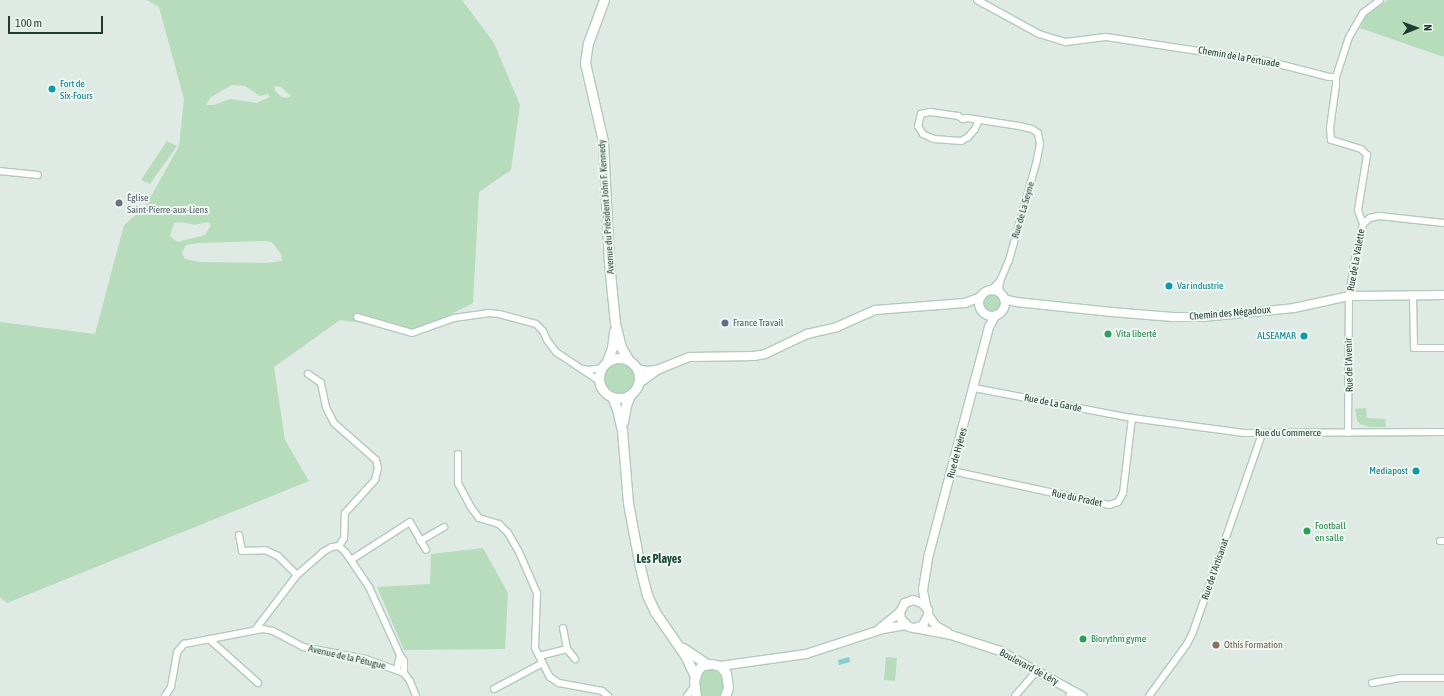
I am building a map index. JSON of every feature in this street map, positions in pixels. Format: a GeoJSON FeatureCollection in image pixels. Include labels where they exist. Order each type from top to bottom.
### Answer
{"type":"FeatureCollection","features":[{"type":"Feature","properties":{"kind":"main road","name":"Avenue du Président John F. Kennedy"},"geometry":{"type":"LineString","coordinates":[[604,0],[588,43],[585,63],[603,141],[609,264],[614,323],[612,345],[604,364]]}},
{"type":"Feature","properties":{"kind":"main road","name":"Avenue du Président John F. Kennedy"},"geometry":{"type":"LineString","coordinates":[[614,323],[621,347],[628,359]]}},
{"type":"Feature","properties":{"kind":"main road"},"geometry":{"type":"LineString","coordinates":[[622,430],[626,405],[630,395],[638,384],[639,376],[637,369],[628,359],[615,358],[604,364],[598,380],[603,391],[612,397],[621,398],[630,395]]}},
{"type":"Feature","properties":{"kind":"main road"},"geometry":{"type":"LineString","coordinates":[[612,397],[617,409],[622,430],[628,503],[647,595],[653,608],[677,643],[695,676]]}},
{"type":"Feature","properties":{"kind":"main road"},"geometry":{"type":"LineString","coordinates":[[677,643],[694,657],[707,664],[720,666],[726,673],[726,695]]}},
{"type":"Feature","properties":{"kind":"main road"},"geometry":{"type":"LineString","coordinates":[[694,692],[695,676],[699,668],[707,664]]}},
{"type":"Feature","properties":{"kind":"street","name":"Chemin de la Pertuade"},"geometry":{"type":"LineString","coordinates":[[977,0],[1038,34],[1066,42],[1106,37],[1271,62],[1329,77],[1336,77]]}},
{"type":"Feature","properties":{"kind":"street"},"geometry":{"type":"LineString","coordinates":[[1380,0],[1364,13],[1348,39],[1336,77],[1330,135],[1331,140],[1361,149],[1367,155],[1358,210],[1363,224],[1370,218],[1379,216],[1444,223]]}},
{"type":"Feature","properties":{"kind":"street"},"geometry":{"type":"LineString","coordinates":[[926,112],[979,120],[975,129],[965,140],[950,142],[928,137],[920,131],[918,126],[921,114],[926,112]]}},
{"type":"Feature","properties":{"kind":"street","name":"Rue de La Seyne"},"geometry":{"type":"LineString","coordinates":[[979,120],[1032,129],[1038,133],[1040,138],[1037,160],[1011,254],[1000,281],[1000,297]]}},
{"type":"Feature","properties":{"kind":"street"},"geometry":{"type":"LineString","coordinates":[[0,171],[38,175]]}},
{"type":"Feature","properties":{"kind":"street","name":"Rue de La Valette"},"geometry":{"type":"LineString","coordinates":[[1349,296],[1354,263],[1363,224]]}},
{"type":"Feature","properties":{"kind":"street"},"geometry":{"type":"LineString","coordinates":[[1413,295],[1414,348],[1444,348]]}},
{"type":"Feature","properties":{"kind":"street","name":"Chemin des Négadoux"},"geometry":{"type":"LineString","coordinates":[[1000,297],[1016,302],[1169,317],[1203,317],[1294,308],[1349,296],[1444,295]]}},
{"type":"Feature","properties":{"kind":"street","name":"Rue de l'Avenir"},"geometry":{"type":"LineString","coordinates":[[1348,433],[1349,296]]}},
{"type":"Feature","properties":{"kind":"street"},"geometry":{"type":"LineString","coordinates":[[637,369],[647,371],[656,370],[690,357],[742,357],[765,354],[807,334],[832,329],[874,310],[965,303],[981,297],[1000,297]]}},
{"type":"Feature","properties":{"kind":"street"},"geometry":{"type":"LineString","coordinates":[[980,308],[981,297]]}},
{"type":"Feature","properties":{"kind":"street","name":"Rue de Hyères"},"geometry":{"type":"LineString","coordinates":[[908,601],[913,598],[924,579],[974,388],[991,315],[1001,313],[1000,297]]}},
{"type":"Feature","properties":{"kind":"street"},"geometry":{"type":"LineString","coordinates":[[965,303],[980,308],[991,315]]}},
{"type":"Feature","properties":{"kind":"street"},"geometry":{"type":"LineString","coordinates":[[357,317],[412,333],[454,318],[488,313],[499,314],[536,324],[543,331],[547,340],[556,352],[598,380]]}},
{"type":"Feature","properties":{"kind":"street"},"geometry":{"type":"LineString","coordinates":[[582,369],[590,370],[604,364]]}},
{"type":"Feature","properties":{"kind":"street"},"geometry":{"type":"LineString","coordinates":[[638,384],[656,370]]}},
{"type":"Feature","properties":{"kind":"street"},"geometry":{"type":"LineString","coordinates":[[255,630],[263,622],[267,614],[297,574],[323,552],[332,547],[339,546],[344,538],[345,513],[375,480],[378,468],[376,460],[334,423],[326,407],[321,383],[308,374]]}},
{"type":"Feature","properties":{"kind":"street","name":"Rue de La Garde"},"geometry":{"type":"LineString","coordinates":[[974,388],[1132,418]]}},
{"type":"Feature","properties":{"kind":"street","name":"Rue du Commerce"},"geometry":{"type":"LineString","coordinates":[[1132,418],[1227,432],[1262,434],[1444,432]]}},
{"type":"Feature","properties":{"kind":"street","name":"Rue du Pradet"},"geometry":{"type":"LineString","coordinates":[[952,471],[1109,506],[1118,502],[1123,493],[1132,418]]}},
{"type":"Feature","properties":{"kind":"street","name":"Rue de l'Artisanat"},"geometry":{"type":"LineString","coordinates":[[1149,696],[1187,644],[1193,632],[1262,434]]}},
{"type":"Feature","properties":{"kind":"street"},"geometry":{"type":"LineString","coordinates":[[458,454],[458,483],[470,506],[479,518],[499,524],[508,533],[519,552],[537,593],[534,642],[539,656],[550,677],[559,683],[602,692],[608,696]]}},
{"type":"Feature","properties":{"kind":"street"},"geometry":{"type":"LineString","coordinates":[[351,560],[410,522],[426,550]]}},
{"type":"Feature","properties":{"kind":"street"},"geometry":{"type":"LineString","coordinates":[[420,541],[444,527]]}},
{"type":"Feature","properties":{"kind":"street"},"geometry":{"type":"LineString","coordinates":[[239,535],[242,551],[265,550],[278,556],[297,574]]}},
{"type":"Feature","properties":{"kind":"street"},"geometry":{"type":"LineString","coordinates":[[339,546],[351,560],[369,587],[404,661],[404,673],[410,681],[416,696]]}},
{"type":"Feature","properties":{"kind":"street","name":"Rue de Hyères"},"geometry":{"type":"LineString","coordinates":[[924,579],[926,606]]}},
{"type":"Feature","properties":{"kind":"street"},"geometry":{"type":"LineString","coordinates":[[720,666],[806,654],[875,632],[906,625],[915,628],[925,622],[928,615],[926,606],[918,600],[908,601],[903,605],[896,617],[875,632]]}},
{"type":"Feature","properties":{"kind":"street"},"geometry":{"type":"LineString","coordinates":[[900,612],[901,619],[906,625]]}},
{"type":"Feature","properties":{"kind":"street"},"geometry":{"type":"LineString","coordinates":[[267,614],[267,629]]}},
{"type":"Feature","properties":{"kind":"street","name":"Boulevard de Léry"},"geometry":{"type":"LineString","coordinates":[[928,615],[936,626],[951,635]]}},
{"type":"Feature","properties":{"kind":"street"},"geometry":{"type":"LineString","coordinates":[[263,622],[267,629]]}},
{"type":"Feature","properties":{"kind":"street"},"geometry":{"type":"LineString","coordinates":[[562,628],[566,649],[576,658]]}},
{"type":"Feature","properties":{"kind":"street","name":"Boulevard de Léry"},"geometry":{"type":"LineString","coordinates":[[915,628],[951,635],[1000,651],[1038,671],[1071,693],[1082,696]]}},
{"type":"Feature","properties":{"kind":"street"},"geometry":{"type":"LineString","coordinates":[[165,696],[172,687],[177,652],[180,647],[188,642],[267,629]]}},
{"type":"Feature","properties":{"kind":"street","name":"Avenue de la Pétugue"},"geometry":{"type":"LineString","coordinates":[[267,629],[308,649],[366,659],[404,673]]}},
{"type":"Feature","properties":{"kind":"street"},"geometry":{"type":"LineString","coordinates":[[209,638],[258,683]]}},
{"type":"Feature","properties":{"kind":"street"},"geometry":{"type":"LineString","coordinates":[[539,656],[566,649]]}},
{"type":"Feature","properties":{"kind":"street"},"geometry":{"type":"LineString","coordinates":[[396,669],[400,655]]}},
{"type":"Feature","properties":{"kind":"street"},"geometry":{"type":"LineString","coordinates":[[494,689],[543,663]]}},
{"type":"Feature","properties":{"kind":"street"},"geometry":{"type":"LineString","coordinates":[[727,679],[734,669],[740,664]]}},
{"type":"Feature","properties":{"kind":"street"},"geometry":{"type":"LineString","coordinates":[[1015,696],[1038,671]]}},
{"type":"Feature","properties":{"kind":"street"},"geometry":{"type":"LineString","coordinates":[[1372,683],[1400,678],[1444,678]]}},
{"type":"Feature","properties":{"kind":"street"},"geometry":{"type":"LineString","coordinates":[[687,696],[694,692]]}},
{"type":"Feature","properties":{"kind":"green space"},"geometry":{"type":"Polygon","coordinates":[[[147,0],[462,0],[494,43],[520,105],[511,170],[479,192],[473,303],[418,331],[340,320],[274,367],[285,440],[309,481],[7,603],[0,597],[0,322],[95,334],[124,225],[145,207],[179,146],[184,99],[159,7],[147,0]],[[232,85],[211,97],[206,105],[214,105],[230,99],[257,103],[270,97],[268,94],[260,96],[245,86],[232,85]],[[274,86],[276,92],[282,97],[287,98],[291,96],[281,87],[274,86]],[[182,222],[174,223],[170,236],[177,242],[205,235],[211,225],[208,222],[195,225],[182,222]],[[272,242],[198,243],[186,245],[182,253],[185,259],[199,262],[267,263],[282,261],[281,254],[272,242]]]}},
{"type":"Feature","properties":{"kind":"green space"},"geometry":{"type":"Polygon","coordinates":[[[1388,0],[1444,0],[1444,57],[1360,28],[1366,16],[1388,0]]]}},
{"type":"Feature","properties":{"kind":"green space"},"geometry":{"type":"Polygon","coordinates":[[[167,141],[177,146],[150,184],[141,180],[167,141]]]}},
{"type":"Feature","properties":{"kind":"green space"},"geometry":{"type":"Polygon","coordinates":[[[992,290],[1001,294],[1005,303],[1001,312],[992,316],[983,312],[979,303],[983,294],[992,290]]]}},
{"type":"Feature","properties":{"kind":"green space"},"geometry":{"type":"Polygon","coordinates":[[[623,358],[630,361],[636,367],[639,378],[638,386],[630,395],[623,398],[615,398],[608,395],[600,386],[599,374],[602,367],[611,359],[623,358]]]}},
{"type":"Feature","properties":{"kind":"green space"},"geometry":{"type":"Polygon","coordinates":[[[1366,408],[1367,418],[1385,419],[1386,427],[1369,427],[1360,424],[1357,420],[1355,409],[1366,408]]]}},
{"type":"Feature","properties":{"kind":"green space"},"geometry":{"type":"Polygon","coordinates":[[[483,548],[508,593],[505,649],[404,650],[377,587],[430,584],[431,554],[483,548]]]}},
{"type":"Feature","properties":{"kind":"green space"},"geometry":{"type":"Polygon","coordinates":[[[886,657],[897,658],[895,681],[884,680],[886,657]]]}},
{"type":"Feature","properties":{"kind":"green space"},"geometry":{"type":"Polygon","coordinates":[[[720,666],[725,696],[696,696],[699,668],[720,666]]]}},
{"type":"Feature","properties":{"kind":"water"},"geometry":{"type":"Polygon","coordinates":[[[849,657],[850,662],[839,665],[838,660],[849,657]]]}},
{"type":"Feature","properties":{"kind":"place","name":"Fort de Six-Fours"},"geometry":{"type":"Point","coordinates":[52,89]}},
{"type":"Feature","properties":{"kind":"place","name":"Église Saint-Pierre-aux-Liens"},"geometry":{"type":"Point","coordinates":[119,203]}},
{"type":"Feature","properties":{"kind":"place","name":"Var industrie"},"geometry":{"type":"Point","coordinates":[1169,286]}},
{"type":"Feature","properties":{"kind":"place","name":"France Travail"},"geometry":{"type":"Point","coordinates":[725,323]}},
{"type":"Feature","properties":{"kind":"place","name":"Vita liberté"},"geometry":{"type":"Point","coordinates":[1108,334]}},
{"type":"Feature","properties":{"kind":"place","name":"ALSEAMAR"},"geometry":{"type":"Point","coordinates":[1304,336]}},
{"type":"Feature","properties":{"kind":"place","name":"Mediapost"},"geometry":{"type":"Point","coordinates":[1416,471]}},
{"type":"Feature","properties":{"kind":"place","name":"Football en salle"},"geometry":{"type":"Point","coordinates":[1307,531]}},
{"type":"Feature","properties":{"kind":"place","name":"Biorythm gyme"},"geometry":{"type":"Point","coordinates":[1083,639]}},
{"type":"Feature","properties":{"kind":"place","name":"Othis Formation"},"geometry":{"type":"Point","coordinates":[1216,645]}},
{"type":"Feature","properties":{"kind":"district","name":"Les Playes"},"geometry":{"type":"Point","coordinates":[659,560]}}]}
